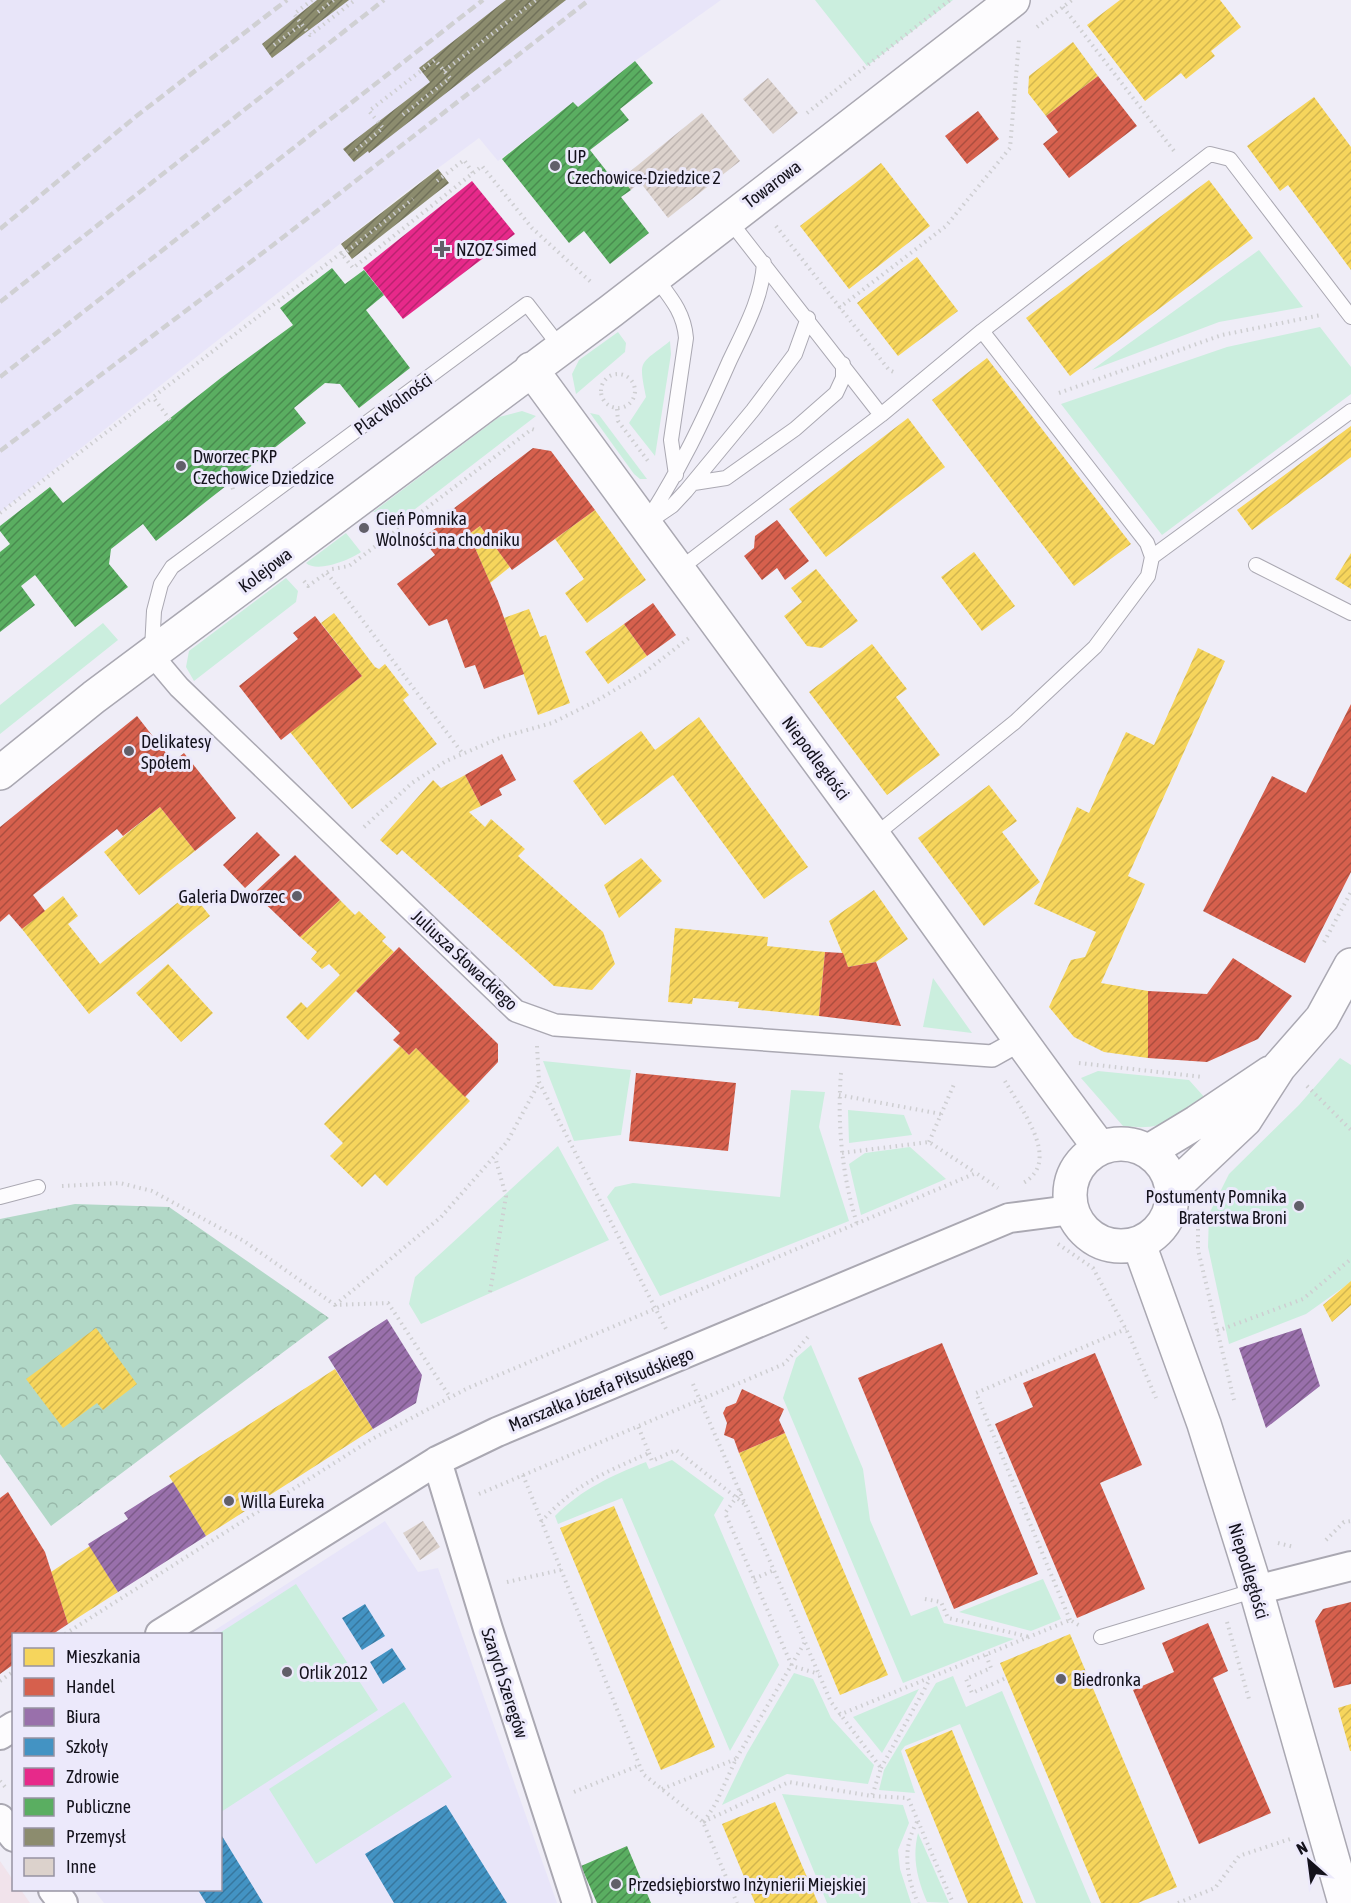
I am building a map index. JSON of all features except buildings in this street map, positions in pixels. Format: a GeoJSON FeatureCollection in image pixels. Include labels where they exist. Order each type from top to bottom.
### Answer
{"type":"FeatureCollection","features":[{"type":"Feature","properties":{"kind":"street","name":"Towarowa"},"geometry":{"type":"LineString","coordinates":[[531,369],[655,277],[728,218],[1012,0]]}},
{"type":"Feature","properties":{"kind":"street","name":"Niepodległości"},"geometry":{"type":"LineString","coordinates":[[531,369],[644,526],[874,836],[1005,1048],[1100,1148]]}},
{"type":"Feature","properties":{"kind":"street","name":"Kolejowa"},"geometry":{"type":"LineString","coordinates":[[0,773],[152,655],[531,369]]}},
{"type":"Feature","properties":{"kind":"street","name":"Juliusza Słowackiego"},"geometry":{"type":"LineString","coordinates":[[152,655],[179,687],[516,1011],[555,1025],[967,1054],[1005,1048]]}},
{"type":"Feature","properties":{"kind":"street"},"geometry":{"type":"LineString","coordinates":[[1173,1188],[1245,1120],[1279,1068],[1322,1018],[1351,966]]}},
{"type":"Feature","properties":{"kind":"street"},"geometry":{"type":"LineString","coordinates":[[1149,1151],[1279,1068]]}},
{"type":"Feature","properties":{"kind":"street"},"geometry":{"type":"LineString","coordinates":[[1116,1143],[1133,1144],[1149,1151],[1170,1176],[1173,1188],[1172,1208],[1165,1223],[1154,1236],[1140,1244],[1123,1247],[1106,1245],[1091,1237],[1078,1225],[1071,1210],[1069,1195],[1078,1167],[1100,1148],[1116,1143]]}},
{"type":"Feature","properties":{"kind":"street","name":"Marszałka Józefa Piłsudskiego"},"geometry":{"type":"LineString","coordinates":[[163,1633],[437,1461],[497,1432],[1009,1218],[1071,1210]]}},
{"type":"Feature","properties":{"kind":"street","name":"Niepodległości"},"geometry":{"type":"LineString","coordinates":[[1140,1244],[1204,1424],[1256,1590],[1337,1901]]}},
{"type":"Feature","properties":{"kind":"street","name":"Szarych Szeregów"},"geometry":{"type":"LineString","coordinates":[[437,1461],[577,1903]]}},
{"type":"Feature","properties":{"kind":"street"},"geometry":{"type":"LineString","coordinates":[[1256,1590],[1351,1566]]}},
{"type":"Feature","properties":{"kind":"street"},"geometry":{"type":"LineString","coordinates":[[0,1819],[12,1834]]}},
{"type":"Feature","properties":{"kind":"street"},"geometry":{"type":"LineString","coordinates":[[54,1891],[63,1903]]}},
{"type":"Feature","properties":{"kind":"lane"},"geometry":{"type":"LineString","coordinates":[[677,570],[881,415],[982,330],[1210,154],[1230,159],[1348,314]]}},
{"type":"Feature","properties":{"kind":"lane"},"geometry":{"type":"LineString","coordinates":[[728,218],[808,318],[881,415]]}},
{"type":"Feature","properties":{"kind":"lane"},"geometry":{"type":"LineString","coordinates":[[644,526],[676,475],[753,311],[761,286],[764,263]]}},
{"type":"Feature","properties":{"kind":"lane"},"geometry":{"type":"LineString","coordinates":[[655,277],[680,310],[685,322],[686,338],[671,440],[676,475]]}},
{"type":"Feature","properties":{"kind":"lane","name":"Plac Wolności"},"geometry":{"type":"LineString","coordinates":[[152,655],[154,611],[161,584],[172,567],[238,517],[527,304],[561,348]]}},
{"type":"Feature","properties":{"kind":"lane"},"geometry":{"type":"LineString","coordinates":[[644,526],[672,506],[694,483],[795,354],[808,318]]}},
{"type":"Feature","properties":{"kind":"lane"},"geometry":{"type":"LineString","coordinates":[[874,836],[1016,722],[1095,647],[1148,576],[1152,557],[1147,543],[982,330]]}},
{"type":"Feature","properties":{"kind":"lane"},"geometry":{"type":"LineString","coordinates":[[694,483],[726,478],[795,429],[836,393],[843,378],[843,364]]}},
{"type":"Feature","properties":{"kind":"lane"},"geometry":{"type":"LineString","coordinates":[[1152,557],[1351,411]]}},
{"type":"Feature","properties":{"kind":"lane"},"geometry":{"type":"LineString","coordinates":[[1256,565],[1351,613]]}},
{"type":"Feature","properties":{"kind":"lane"},"geometry":{"type":"LineString","coordinates":[[0,1197],[38,1187]]}},
{"type":"Feature","properties":{"kind":"lane"},"geometry":{"type":"LineString","coordinates":[[1101,1637],[1256,1590]]}},
{"type":"Feature","properties":{"kind":"path"},"geometry":{"type":"LineString","coordinates":[[312,0],[294,14],[310,35],[355,0]]}},
{"type":"Feature","properties":{"kind":"path"},"geometry":{"type":"LineString","coordinates":[[318,12],[334,0]]}},
{"type":"Feature","properties":{"kind":"path"},"geometry":{"type":"LineString","coordinates":[[444,71],[536,0]]}},
{"type":"Feature","properties":{"kind":"path"},"geometry":{"type":"LineString","coordinates":[[1063,7],[1189,171]]}},
{"type":"Feature","properties":{"kind":"path"},"geometry":{"type":"LineString","coordinates":[[274,45],[302,24]]}},
{"type":"Feature","properties":{"kind":"path"},"geometry":{"type":"LineString","coordinates":[[839,308],[946,226],[1011,148],[1019,40]]}},
{"type":"Feature","properties":{"kind":"path"},"geometry":{"type":"LineString","coordinates":[[356,150],[383,128],[369,111],[435,60],[450,78],[400,117]]}},
{"type":"Feature","properties":{"kind":"path"},"geometry":{"type":"LineString","coordinates":[[437,181],[464,160],[473,172]]}},
{"type":"Feature","properties":{"kind":"path"},"geometry":{"type":"LineString","coordinates":[[342,255],[353,268],[482,166],[532,228],[590,284]]}},
{"type":"Feature","properties":{"kind":"path"},"geometry":{"type":"LineString","coordinates":[[0,513],[413,199]]}},
{"type":"Feature","properties":{"kind":"path"},"geometry":{"type":"LineString","coordinates":[[776,225],[889,370],[900,375],[943,363]]}},
{"type":"Feature","properties":{"kind":"path"},"geometry":{"type":"LineString","coordinates":[[1038,401],[1222,335],[1348,314]]}},
{"type":"Feature","properties":{"kind":"path"},"geometry":{"type":"LineString","coordinates":[[621,374],[634,385],[634,396],[622,408],[611,407],[603,400],[601,386],[606,378],[621,374]]}},
{"type":"Feature","properties":{"kind":"path"},"geometry":{"type":"LineString","coordinates":[[153,397],[170,420]]}},
{"type":"Feature","properties":{"kind":"path"},"geometry":{"type":"LineString","coordinates":[[308,586],[327,573],[349,566],[358,560],[532,429],[543,432]]}},
{"type":"Feature","properties":{"kind":"path"},"geometry":{"type":"LineString","coordinates":[[327,573],[463,754]]}},
{"type":"Feature","properties":{"kind":"path"},"geometry":{"type":"LineString","coordinates":[[344,845],[412,783],[446,761],[502,737],[552,723],[596,701],[645,672],[694,634]]}},
{"type":"Feature","properties":{"kind":"path"},"geometry":{"type":"LineString","coordinates":[[1323,945],[1351,892]]}},
{"type":"Feature","properties":{"kind":"path"},"geometry":{"type":"LineString","coordinates":[[536,1018],[539,1083],[657,1308],[741,1491],[819,1675],[839,1715],[881,1768]]}},
{"type":"Feature","properties":{"kind":"path"},"geometry":{"type":"LineString","coordinates":[[844,1045],[839,1095],[842,1153],[846,1190],[857,1224]]}},
{"type":"Feature","properties":{"kind":"path"},"geometry":{"type":"LineString","coordinates":[[1005,1048],[1042,1155],[1039,1169],[1026,1182],[1018,1185]]}},
{"type":"Feature","properties":{"kind":"path"},"geometry":{"type":"LineString","coordinates":[[929,1142],[967,1054]]}},
{"type":"Feature","properties":{"kind":"path"},"geometry":{"type":"LineString","coordinates":[[1077,1063],[1210,1078]]}},
{"type":"Feature","properties":{"kind":"path"},"geometry":{"type":"LineString","coordinates":[[1299,1094],[1314,1078]]}},
{"type":"Feature","properties":{"kind":"path"},"geometry":{"type":"LineString","coordinates":[[335,1305],[441,1217],[507,1142],[539,1083]]}},
{"type":"Feature","properties":{"kind":"path"},"geometry":{"type":"LineString","coordinates":[[1307,1086],[1351,1130]]}},
{"type":"Feature","properties":{"kind":"path"},"geometry":{"type":"LineString","coordinates":[[839,1095],[941,1114]]}},
{"type":"Feature","properties":{"kind":"path"},"geometry":{"type":"LineString","coordinates":[[842,1153],[929,1142],[1003,1191]]}},
{"type":"Feature","properties":{"kind":"path"},"geometry":{"type":"LineString","coordinates":[[490,1292],[506,1196],[495,1157]]}},
{"type":"Feature","properties":{"kind":"path"},"geometry":{"type":"LineString","coordinates":[[68,1633],[372,1439],[450,1397],[976,1173]]}},
{"type":"Feature","properties":{"kind":"path"},"geometry":{"type":"LineString","coordinates":[[38,1187],[120,1183],[152,1191],[244,1241],[335,1305],[388,1303],[450,1397]]}},
{"type":"Feature","properties":{"kind":"path"},"geometry":{"type":"LineString","coordinates":[[1198,1209],[1198,1250],[1237,1412]]}},
{"type":"Feature","properties":{"kind":"path"},"geometry":{"type":"LineString","coordinates":[[1055,1243],[1093,1268],[1126,1329],[1157,1400]]}},
{"type":"Feature","properties":{"kind":"path"},"geometry":{"type":"LineString","coordinates":[[1217,1331],[1303,1299],[1351,1258]]}},
{"type":"Feature","properties":{"kind":"path"},"geometry":{"type":"LineString","coordinates":[[1101,1637],[1070,1620],[976,1393],[1126,1329]]}},
{"type":"Feature","properties":{"kind":"path"},"geometry":{"type":"LineString","coordinates":[[473,1496],[784,1364],[813,1332]]}},
{"type":"Feature","properties":{"kind":"path"},"geometry":{"type":"LineString","coordinates":[[638,1426],[652,1461],[675,1450],[747,1506]]}},
{"type":"Feature","properties":{"kind":"path"},"geometry":{"type":"LineString","coordinates":[[542,1522],[562,1498],[592,1478],[649,1453]]}},
{"type":"Feature","properties":{"kind":"path"},"geometry":{"type":"LineString","coordinates":[[523,1475],[643,1774],[703,1822],[737,1903]]}},
{"type":"Feature","properties":{"kind":"path"},"geometry":{"type":"LineString","coordinates":[[741,1491],[725,1513],[792,1666],[819,1675]]}},
{"type":"Feature","properties":{"kind":"path"},"geometry":{"type":"LineString","coordinates":[[1322,1544],[1344,1522],[1351,1521]]}},
{"type":"Feature","properties":{"kind":"path"},"geometry":{"type":"LineString","coordinates":[[1270,1535],[1277,1543],[1298,1548]]}},
{"type":"Feature","properties":{"kind":"path"},"geometry":{"type":"LineString","coordinates":[[506,1583],[561,1570]]}},
{"type":"Feature","properties":{"kind":"path"},"geometry":{"type":"LineString","coordinates":[[754,1579],[774,1570]]}},
{"type":"Feature","properties":{"kind":"path"},"geometry":{"type":"LineString","coordinates":[[925,1599],[941,1602],[948,1618],[1031,1637]]}},
{"type":"Feature","properties":{"kind":"path"},"geometry":{"type":"LineString","coordinates":[[839,1715],[1070,1620]]}},
{"type":"Feature","properties":{"kind":"path"},"geometry":{"type":"LineString","coordinates":[[703,1822],[716,1803],[736,1759],[806,1642]]}},
{"type":"Feature","properties":{"kind":"path"},"geometry":{"type":"LineString","coordinates":[[1235,1651],[1251,1706]]}},
{"type":"Feature","properties":{"kind":"path"},"geometry":{"type":"LineString","coordinates":[[986,1655],[991,1668],[966,1679],[972,1693],[1006,1678]]}},
{"type":"Feature","properties":{"kind":"path"},"geometry":{"type":"LineString","coordinates":[[872,1796],[881,1768],[931,1677]]}},
{"type":"Feature","properties":{"kind":"path"},"geometry":{"type":"LineString","coordinates":[[662,1789],[736,1759]]}},
{"type":"Feature","properties":{"kind":"path"},"geometry":{"type":"LineString","coordinates":[[573,1793],[640,1765]]}},
{"type":"Feature","properties":{"kind":"path"},"geometry":{"type":"LineString","coordinates":[[703,1822],[789,1782],[872,1796],[908,1798],[953,1903]]}},
{"type":"Feature","properties":{"kind":"path"},"geometry":{"type":"LineString","coordinates":[[918,1822],[908,1837],[906,1852],[909,1876],[918,1903]]}},
{"type":"Feature","properties":{"kind":"path"},"geometry":{"type":"LineString","coordinates":[[1178,1903],[1215,1888],[1239,1856],[1290,1839],[1287,1828]]}},
{"type":"Feature","properties":{"kind":"shaded area"},"geometry":{"type":"Polygon","coordinates":[[[0,0],[721,0],[635,61],[578,107],[573,102],[498,161],[479,138],[407,191],[0,512],[0,0]]]}},
{"type":"Feature","properties":{"kind":"shaded area"},"geometry":{"type":"Polygon","coordinates":[[[385,1521],[418,1572],[438,1568],[557,1903],[104,1903],[95,1891],[222,1891],[222,1633],[211,1633],[385,1521]]]}},
{"type":"Feature","properties":{"kind":"shaded area"},"geometry":{"type":"Polygon","coordinates":[[[0,1861],[12,1879],[12,1891],[22,1891],[30,1903],[0,1903],[0,1861]]]}},
{"type":"Feature","properties":{"kind":"green space"},"geometry":{"type":"Polygon","coordinates":[[[815,0],[953,0],[867,66],[815,0]]]}},
{"type":"Feature","properties":{"kind":"green space"},"geometry":{"type":"Polygon","coordinates":[[[1259,250],[1303,307],[1219,322],[1092,370],[1259,250]]]}},
{"type":"Feature","properties":{"kind":"green space"},"geometry":{"type":"Polygon","coordinates":[[[1320,327],[1351,367],[1351,394],[1162,535],[1061,404],[1227,347],[1320,327]]]}},
{"type":"Feature","properties":{"kind":"green space"},"geometry":{"type":"Polygon","coordinates":[[[618,332],[626,343],[625,352],[576,394],[572,374],[579,360],[618,332]]]}},
{"type":"Feature","properties":{"kind":"green space"},"geometry":{"type":"Polygon","coordinates":[[[670,341],[671,354],[655,456],[629,423],[646,397],[642,375],[644,363],[670,341]]]}},
{"type":"Feature","properties":{"kind":"green space"},"geometry":{"type":"Polygon","coordinates":[[[522,411],[536,416],[397,523],[387,512],[373,512],[499,417],[522,411]]]}},
{"type":"Feature","properties":{"kind":"green space"},"geometry":{"type":"Polygon","coordinates":[[[590,413],[599,415],[647,479],[640,479],[634,474],[590,413]]]}},
{"type":"Feature","properties":{"kind":"green space"},"geometry":{"type":"Polygon","coordinates":[[[346,533],[361,552],[342,562],[325,566],[311,566],[306,563],[346,533]]]}},
{"type":"Feature","properties":{"kind":"green space"},"geometry":{"type":"Polygon","coordinates":[[[286,578],[298,591],[296,602],[194,681],[186,667],[189,651],[286,578]]]}},
{"type":"Feature","properties":{"kind":"green space"},"geometry":{"type":"Polygon","coordinates":[[[103,623],[118,640],[0,734],[0,705],[103,623]]]}},
{"type":"Feature","properties":{"kind":"green space"},"geometry":{"type":"Polygon","coordinates":[[[933,978],[972,1033],[923,1027],[933,978]]]}},
{"type":"Feature","properties":{"kind":"green space"},"geometry":{"type":"Polygon","coordinates":[[[1340,1058],[1351,1065],[1351,1282],[1306,1314],[1229,1344],[1208,1247],[1209,1214],[1229,1174],[1299,1105],[1340,1058]]]}},
{"type":"Feature","properties":{"kind":"green space"},"geometry":{"type":"Polygon","coordinates":[[[543,1061],[631,1070],[621,1135],[574,1141],[543,1061]]]}},
{"type":"Feature","properties":{"kind":"green space"},"geometry":{"type":"Polygon","coordinates":[[[1098,1071],[1189,1080],[1206,1099],[1176,1118],[1159,1125],[1123,1126],[1081,1078],[1098,1071]]]}},
{"type":"Feature","properties":{"kind":"green space"},"geometry":{"type":"Polygon","coordinates":[[[791,1090],[825,1092],[819,1127],[849,1221],[660,1296],[607,1197],[615,1187],[633,1183],[780,1197],[791,1090]]]}},
{"type":"Feature","properties":{"kind":"green space"},"geometry":{"type":"Polygon","coordinates":[[[848,1110],[904,1115],[912,1135],[849,1143],[848,1110]]]}},
{"type":"Feature","properties":{"kind":"green space"},"geometry":{"type":"Polygon","coordinates":[[[558,1146],[609,1240],[421,1324],[409,1304],[415,1277],[558,1146]]]}},
{"type":"Feature","properties":{"kind":"green space"},"geometry":{"type":"Polygon","coordinates":[[[910,1147],[946,1179],[861,1215],[849,1164],[865,1153],[910,1147]]]}},
{"type":"Feature","properties":{"kind":"green space"},"geometry":{"type":"Polygon","coordinates":[[[75,1204],[169,1207],[329,1318],[51,1526],[0,1454],[0,1219],[75,1204]]]}},
{"type":"Feature","properties":{"kind":"green space"},"geometry":{"type":"Polygon","coordinates":[[[811,1345],[863,1469],[870,1520],[911,1616],[937,1606],[944,1623],[1014,1639],[903,1683],[783,1398],[796,1358],[811,1345]]]}},
{"type":"Feature","properties":{"kind":"green space"},"geometry":{"type":"Polygon","coordinates":[[[672,1460],[724,1498],[714,1515],[779,1665],[730,1751],[622,1498],[558,1524],[555,1516],[576,1498],[609,1478],[646,1462],[649,1469],[672,1460]]]}},
{"type":"Feature","properties":{"kind":"green space"},"geometry":{"type":"Polygon","coordinates":[[[1043,1579],[1061,1619],[1031,1631],[959,1612],[1043,1579]]]}},
{"type":"Feature","properties":{"kind":"green space","name":"Orlik 2012"},"geometry":{"type":"Polygon","coordinates":[[[296,1584],[378,1710],[222,1811],[222,1633],[220,1633],[296,1584]]]}},
{"type":"Feature","properties":{"kind":"green space"},"geometry":{"type":"Polygon","coordinates":[[[794,1673],[813,1679],[831,1718],[874,1765],[868,1784],[787,1774],[722,1805],[747,1753],[794,1673]]]}},
{"type":"Feature","properties":{"kind":"green space"},"geometry":{"type":"Polygon","coordinates":[[[953,1676],[966,1707],[1002,1691],[1091,1903],[1036,1903],[960,1724],[905,1746],[901,1751],[915,1793],[879,1790],[884,1770],[936,1683],[953,1676]]]}},
{"type":"Feature","properties":{"kind":"green space"},"geometry":{"type":"Polygon","coordinates":[[[919,1689],[882,1753],[853,1717],[919,1689]]]}},
{"type":"Feature","properties":{"kind":"green space"},"geometry":{"type":"Polygon","coordinates":[[[404,1702],[452,1777],[316,1864],[269,1789],[404,1702]]]}},
{"type":"Feature","properties":{"kind":"green space"},"geometry":{"type":"Polygon","coordinates":[[[782,1794],[903,1805],[909,1823],[898,1850],[900,1869],[911,1903],[827,1903],[782,1794]]]}},
{"type":"Feature","properties":{"kind":"green space"},"geometry":{"type":"Polygon","coordinates":[[[918,1833],[949,1903],[927,1902],[916,1868],[915,1851],[918,1833]]]}},
{"type":"Feature","properties":{"kind":"railway"},"geometry":{"type":"LineString","coordinates":[[0,229],[134,118],[287,0]]}},
{"type":"Feature","properties":{"kind":"railway"},"geometry":{"type":"LineString","coordinates":[[0,302],[384,0]]}},
{"type":"Feature","properties":{"kind":"railway"},"geometry":{"type":"LineString","coordinates":[[0,377],[483,0]]}},
{"type":"Feature","properties":{"kind":"railway"},"geometry":{"type":"LineString","coordinates":[[0,451],[273,245],[589,0]]}},
{"type":"Feature","properties":{"kind":"place","name":"UP Czechowice-Dziedzice 2"},"geometry":{"type":"Point","coordinates":[555,166]}},
{"type":"Feature","properties":{"kind":"place","name":"NZOZ Simed"},"geometry":{"type":"Point","coordinates":[442,249]}},
{"type":"Feature","properties":{"kind":"place","name":"Dworzec PKP Czechowice Dziedzice"},"geometry":{"type":"Point","coordinates":[181,466]}},
{"type":"Feature","properties":{"kind":"place","name":"Cień Pomnika Wolności na chodniku"},"geometry":{"type":"Point","coordinates":[364,528]}},
{"type":"Feature","properties":{"kind":"place","name":"Delikatesy Społem"},"geometry":{"type":"Point","coordinates":[129,751]}},
{"type":"Feature","properties":{"kind":"place","name":"Galeria Dworzec"},"geometry":{"type":"Point","coordinates":[297,896]}},
{"type":"Feature","properties":{"kind":"place","name":"Postumenty Pomnika Braterstwa Broni"},"geometry":{"type":"Point","coordinates":[1299,1206]}},
{"type":"Feature","properties":{"kind":"place","name":"Willa Eureka"},"geometry":{"type":"Point","coordinates":[229,1501]}},
{"type":"Feature","properties":{"kind":"place","name":"Orlik 2012"},"geometry":{"type":"Point","coordinates":[287,1672]}},
{"type":"Feature","properties":{"kind":"place","name":"Biedronka"},"geometry":{"type":"Point","coordinates":[1061,1679]}},
{"type":"Feature","properties":{"kind":"place","name":"Przedsiębiorstwo Inżynierii Miejskiej"},"geometry":{"type":"Point","coordinates":[616,1884]}}]}
